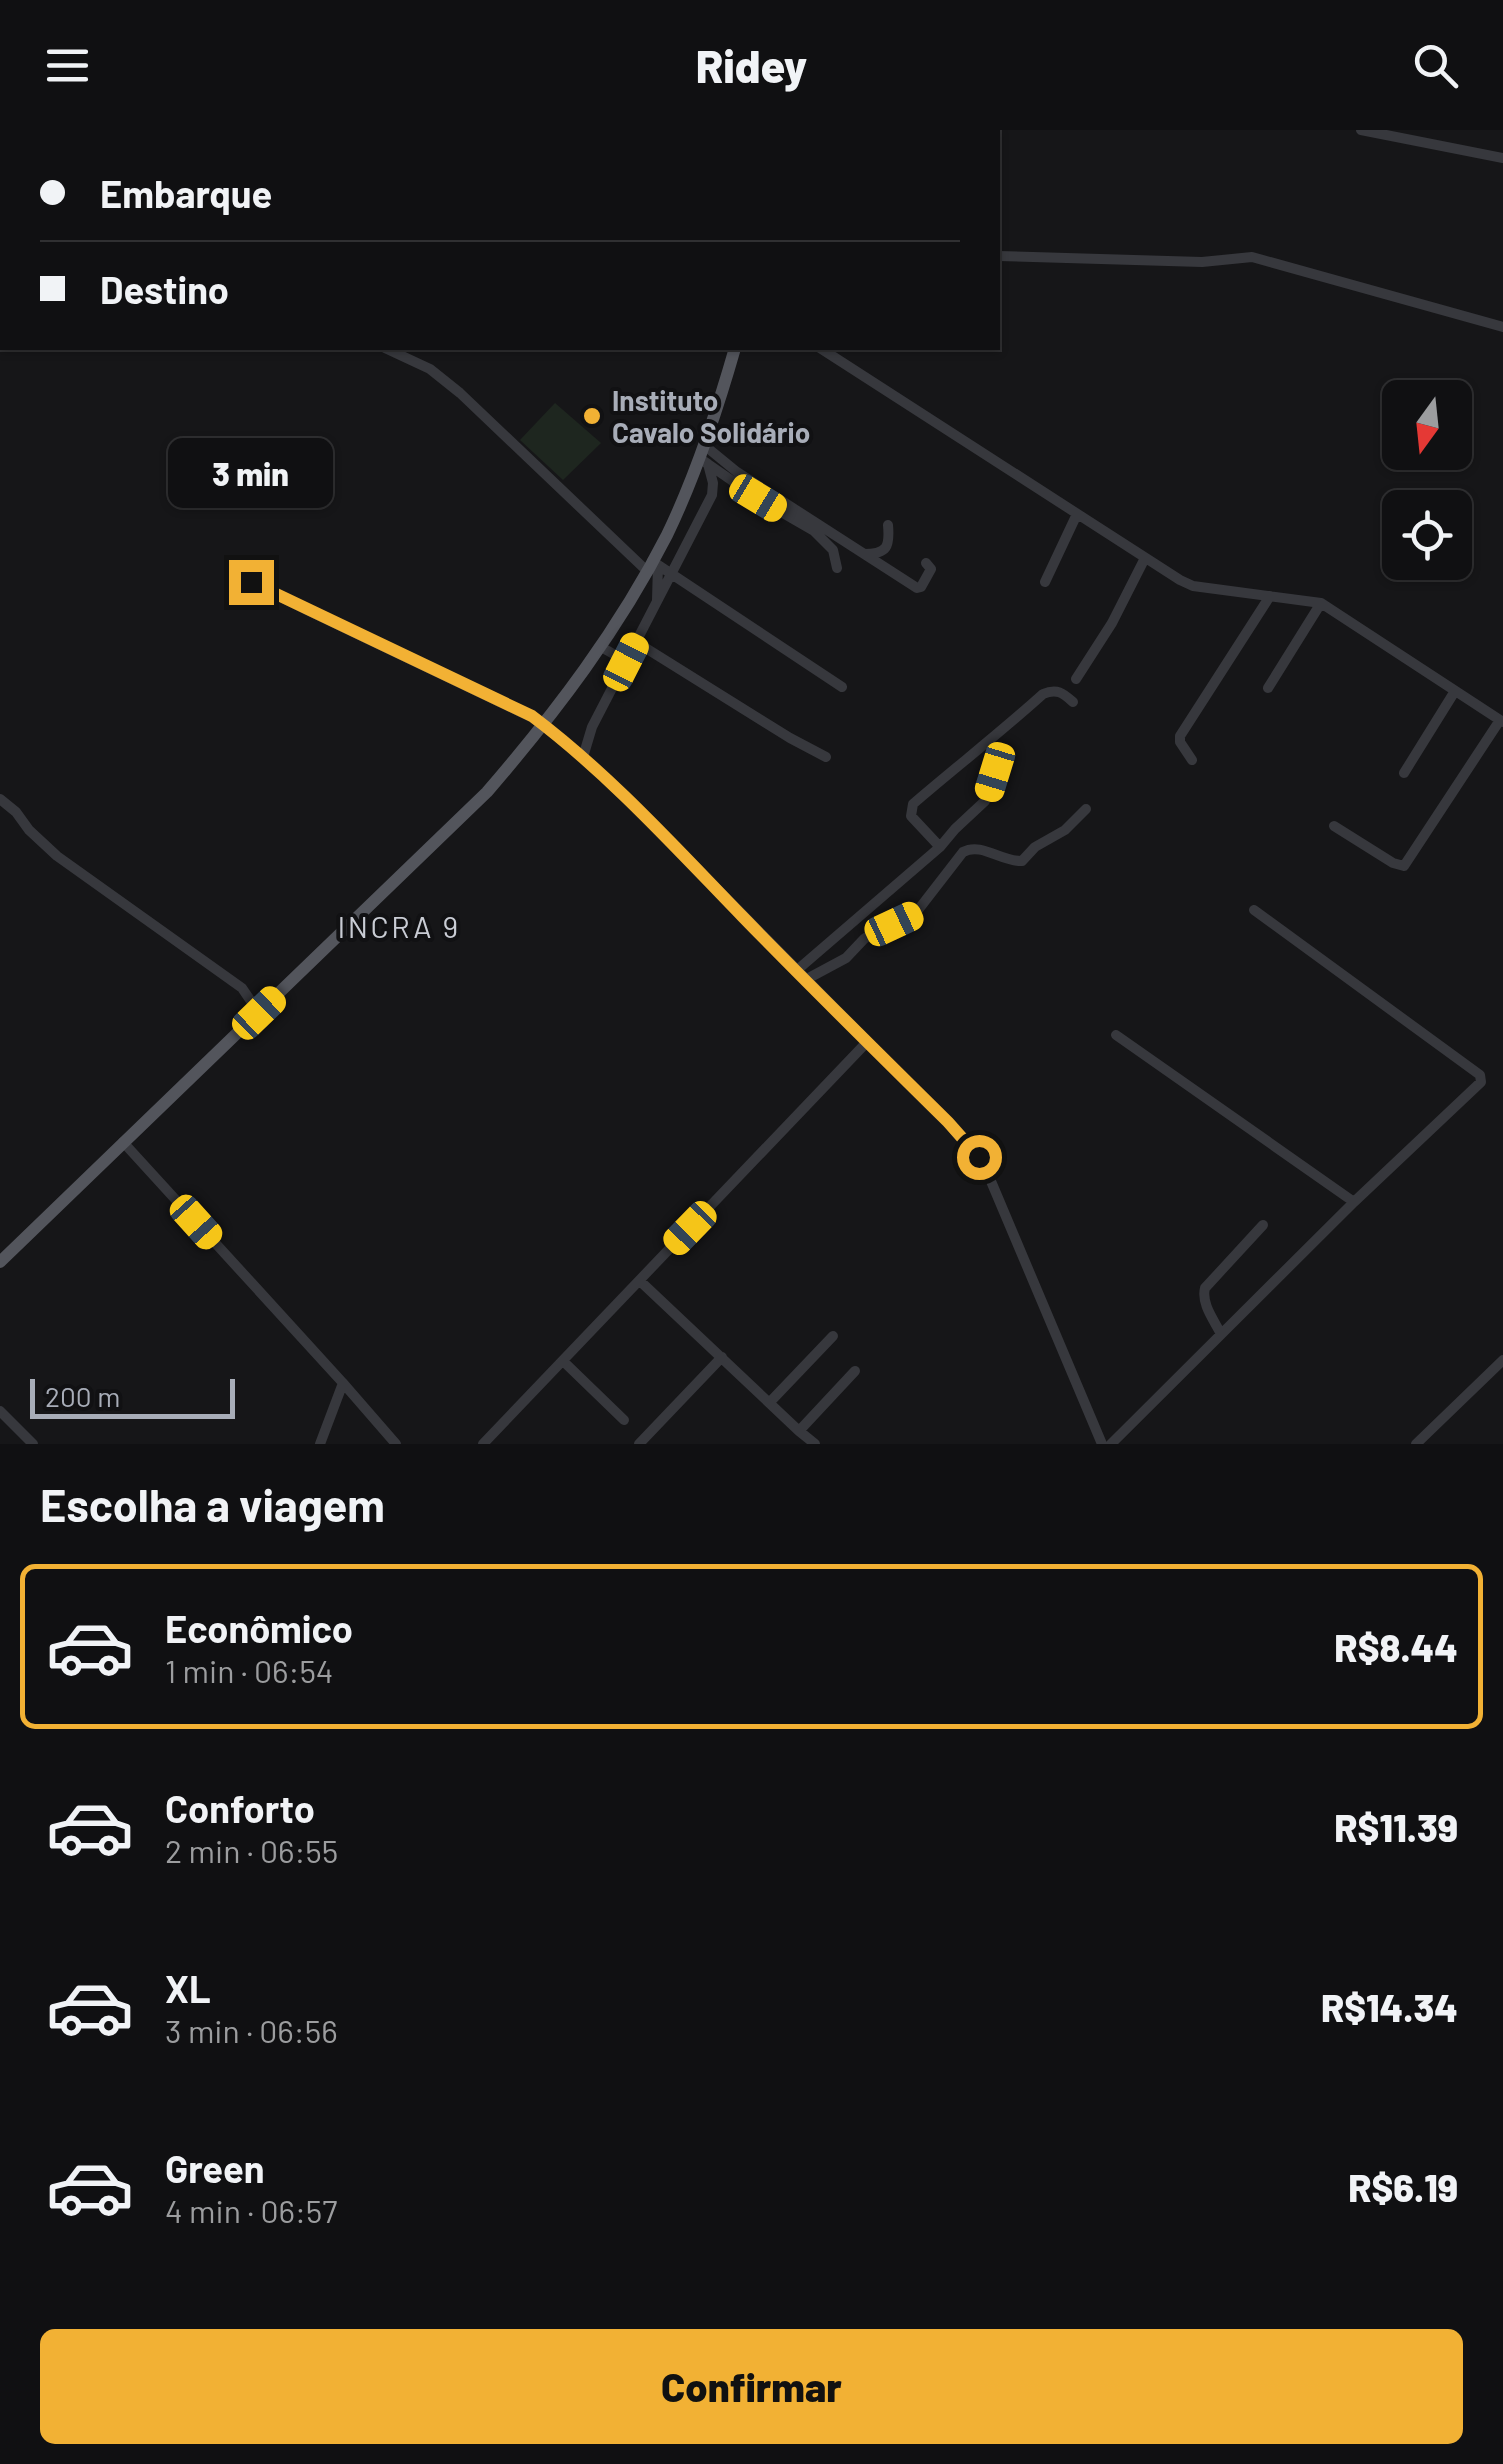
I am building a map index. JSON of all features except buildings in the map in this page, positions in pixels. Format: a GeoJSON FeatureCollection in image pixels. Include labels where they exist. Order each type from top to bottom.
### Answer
{"type":"FeatureCollection","features":[{"type":"Feature","properties":{"kind":"main road"},"geometry":{"type":"LineString","coordinates":[[0,1262],[487,792],[544,726],[652,566],[704,456],[733,350]]}},
{"type":"Feature","properties":{"kind":"street"},"geometry":{"type":"LineString","coordinates":[[1361,130],[1503,158]]}},
{"type":"Feature","properties":{"kind":"street"},"geometry":{"type":"LineString","coordinates":[[1000,256],[1202,262],[1252,258],[1503,328]]}},
{"type":"Feature","properties":{"kind":"street"},"geometry":{"type":"LineString","coordinates":[[390,350],[415,361],[460,394],[652,566],[672,575],[842,687]]}},
{"type":"Feature","properties":{"kind":"street"},"geometry":{"type":"LineString","coordinates":[[415,361],[420,350]]}},
{"type":"Feature","properties":{"kind":"street"},"geometry":{"type":"LineString","coordinates":[[823,350],[1188,585],[1321,604],[1502,721],[1404,866],[1334,826]]}},
{"type":"Feature","properties":{"kind":"street"},"geometry":{"type":"LineString","coordinates":[[704,456],[737,472],[917,588],[921,588],[931,569],[926,563]]}},
{"type":"Feature","properties":{"kind":"street"},"geometry":{"type":"LineString","coordinates":[[704,456],[758,498],[814,532],[834,550],[837,568]]}},
{"type":"Feature","properties":{"kind":"street"},"geometry":{"type":"LineString","coordinates":[[583,757],[592,727],[712,495],[713,483],[704,456]]}},
{"type":"Feature","properties":{"kind":"street"},"geometry":{"type":"LineString","coordinates":[[1046,582],[1077,514]]}},
{"type":"Feature","properties":{"kind":"street"},"geometry":{"type":"LineString","coordinates":[[864,554],[878,554],[886,548],[888,525]]}},
{"type":"Feature","properties":{"kind":"street"},"geometry":{"type":"LineString","coordinates":[[1076,679],[1112,623],[1145,558]]}},
{"type":"Feature","properties":{"kind":"street"},"geometry":{"type":"LineString","coordinates":[[652,566],[657,601]]}},
{"type":"Feature","properties":{"kind":"street"},"geometry":{"type":"LineString","coordinates":[[230,571],[532,716],[583,757],[666,837],[948,1122],[985,1166],[1102,1444]]}},
{"type":"Feature","properties":{"kind":"street"},"geometry":{"type":"LineString","coordinates":[[1192,760],[1180,736],[1270,596]]}},
{"type":"Feature","properties":{"kind":"street"},"geometry":{"type":"LineString","coordinates":[[1268,688],[1321,604]]}},
{"type":"Feature","properties":{"kind":"street"},"geometry":{"type":"LineString","coordinates":[[624,610],[645,623]]}},
{"type":"Feature","properties":{"kind":"street"},"geometry":{"type":"LineString","coordinates":[[636,642],[826,757]]}},
{"type":"Feature","properties":{"kind":"street"},"geometry":{"type":"LineString","coordinates":[[601,646],[626,662]]}},
{"type":"Feature","properties":{"kind":"street"},"geometry":{"type":"LineString","coordinates":[[940,847],[912,816],[913,804],[1043,694],[1051,690],[1062,692],[1073,702]]}},
{"type":"Feature","properties":{"kind":"street"},"geometry":{"type":"LineString","coordinates":[[1404,773],[1455,691]]}},
{"type":"Feature","properties":{"kind":"street"},"geometry":{"type":"LineString","coordinates":[[800,976],[985,801],[995,772],[1002,765]]}},
{"type":"Feature","properties":{"kind":"street"},"geometry":{"type":"LineString","coordinates":[[0,799],[57,856],[242,988],[259,1013]]}},
{"type":"Feature","properties":{"kind":"street"},"geometry":{"type":"LineString","coordinates":[[800,976],[846,958],[864,939],[916,914],[969,848],[1011,862],[1022,860],[1035,847],[1065,830],[1086,809]]}},
{"type":"Feature","properties":{"kind":"street"},"geometry":{"type":"LineString","coordinates":[[1111,1444],[1354,1202],[1479,1086],[1482,1078],[1254,910]]}},
{"type":"Feature","properties":{"kind":"street"},"geometry":{"type":"LineString","coordinates":[[1116,1035],[1354,1202]]}},
{"type":"Feature","properties":{"kind":"street"},"geometry":{"type":"LineString","coordinates":[[483,1444],[867,1042]]}},
{"type":"Feature","properties":{"kind":"street"},"geometry":{"type":"LineString","coordinates":[[122,1142],[396,1444]]}},
{"type":"Feature","properties":{"kind":"street"},"geometry":{"type":"LineString","coordinates":[[1221,1334],[1205,1303],[1204,1288],[1263,1225]]}},
{"type":"Feature","properties":{"kind":"street"},"geometry":{"type":"LineString","coordinates":[[640,1281],[815,1444]]}},
{"type":"Feature","properties":{"kind":"street"},"geometry":{"type":"LineString","coordinates":[[770,1402],[833,1336]]}},
{"type":"Feature","properties":{"kind":"street"},"geometry":{"type":"LineString","coordinates":[[639,1444],[722,1357]]}},
{"type":"Feature","properties":{"kind":"street"},"geometry":{"type":"LineString","coordinates":[[562,1360],[624,1420]]}},
{"type":"Feature","properties":{"kind":"street"},"geometry":{"type":"LineString","coordinates":[[1416,1444],[1503,1360]]}},
{"type":"Feature","properties":{"kind":"street"},"geometry":{"type":"LineString","coordinates":[[800,1430],[855,1371]]}},
{"type":"Feature","properties":{"kind":"street"},"geometry":{"type":"LineString","coordinates":[[320,1444],[344,1383]]}},
{"type":"Feature","properties":{"kind":"street"},"geometry":{"type":"LineString","coordinates":[[0,1411],[33,1444]]}},
{"type":"Feature","properties":{"kind":"shaded area"},"geometry":{"type":"Polygon","coordinates":[[[555,403],[601,443],[563,480],[520,440],[555,403]]]}},
{"type":"Feature","properties":{"kind":"place","name":"Instituto Cavalo Solidário"},"geometry":{"type":"Point","coordinates":[592,416]}},
{"type":"Feature","properties":{"kind":"district","name":"INCRA 9"},"geometry":{"type":"Point","coordinates":[399,926]}},
{"type":"Feature","properties":{"kind":"route"},"geometry":{"type":"LineString","coordinates":[[251,582],[532,716],[583,757],[666,837],[979,1157]]}}]}
